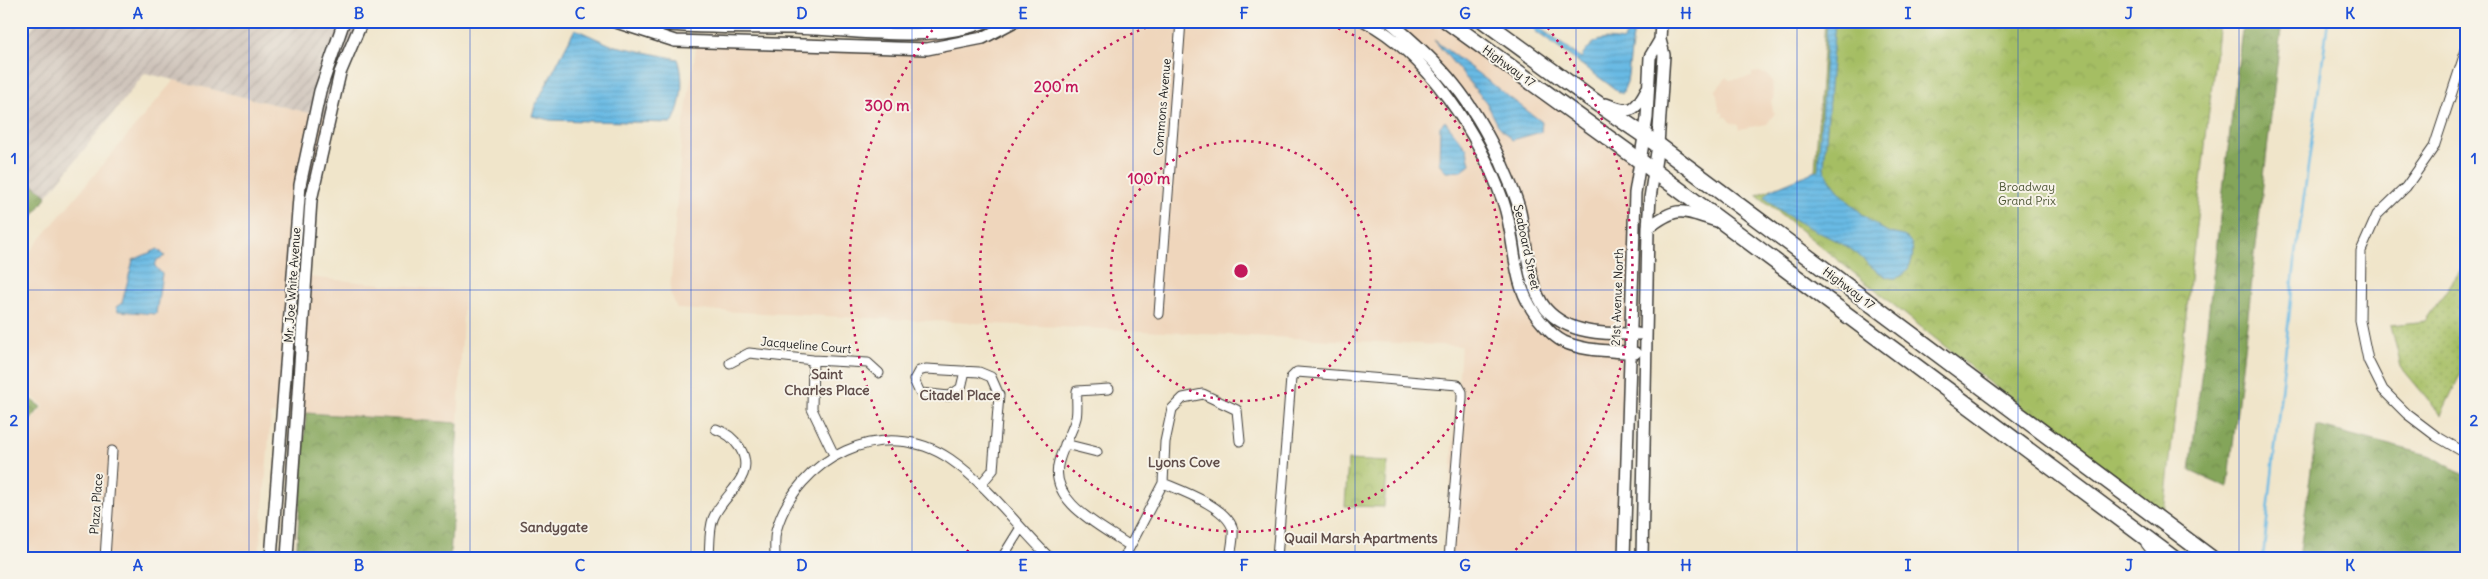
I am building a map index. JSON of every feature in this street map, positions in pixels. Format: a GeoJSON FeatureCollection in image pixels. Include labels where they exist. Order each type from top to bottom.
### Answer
{"type":"FeatureCollection","features":[{"type":"Feature","properties":{"kind":"highway","name":"Highway 17"},"geometry":{"type":"LineString","coordinates":[[1447,21],[1654,171],[2173,558]]}},
{"type":"Feature","properties":{"kind":"highway","name":"Highway 17"},"geometry":{"type":"LineString","coordinates":[[1484,21],[1588,97],[1658,145],[2211,558]]}},
{"type":"Feature","properties":{"kind":"main road","name":"Mr. Joe White Avenue"},"geometry":{"type":"LineString","coordinates":[[271,558],[300,184],[320,91],[344,21]]}},
{"type":"Feature","properties":{"kind":"main road","name":"Mr. Joe White Avenue"},"geometry":{"type":"LineString","coordinates":[[287,558],[311,200],[340,73],[362,21]]}},
{"type":"Feature","properties":{"kind":"main road"},"geometry":{"type":"LineString","coordinates":[[613,21],[675,41],[927,49],[983,38],[1016,21]]}},
{"type":"Feature","properties":{"kind":"main road"},"geometry":{"type":"LineString","coordinates":[[652,21],[660,24],[723,29],[794,28],[941,33],[972,27],[988,21]]}},
{"type":"Feature","properties":{"kind":"main road","name":"Seaboard Street"},"geometry":{"type":"LineString","coordinates":[[1365,21],[1400,46],[1430,77],[1457,109],[1476,139],[1504,203],[1514,242],[1519,286],[1534,314],[1563,342],[1601,352],[1644,354]]}},
{"type":"Feature","properties":{"kind":"main road","name":"Seaboard Street"},"geometry":{"type":"LineString","coordinates":[[1389,21],[1440,65],[1467,99],[1489,136],[1519,206],[1533,288],[1543,305],[1559,321],[1574,328],[1597,333],[1645,334]]}},
{"type":"Feature","properties":{"kind":"main road","name":"21st Avenue North"},"geometry":{"type":"LineString","coordinates":[[1642,558],[1644,354],[1648,228],[1658,145],[1664,55],[1660,40],[1661,21]]}},
{"type":"Feature","properties":{"kind":"main road","name":"21st Avenue North"},"geometry":{"type":"LineString","coordinates":[[1624,558],[1635,193],[1644,136],[1650,58],[1660,40]]}},
{"type":"Feature","properties":{"kind":"main road"},"geometry":{"type":"LineString","coordinates":[[1588,97],[1625,111],[1631,110],[1641,101],[1649,85]]}},
{"type":"Feature","properties":{"kind":"main road"},"geometry":{"type":"LineString","coordinates":[[1648,228],[1671,212],[1683,210],[1724,223]]}},
{"type":"Feature","properties":{"kind":"street","name":"Commons Avenue"},"geometry":{"type":"LineString","coordinates":[[1159,314],[1181,21]]}},
{"type":"Feature","properties":{"kind":"street"},"geometry":{"type":"LineString","coordinates":[[2467,47],[2434,147],[2406,187],[2376,215],[2361,251],[2360,321],[2368,360],[2383,390],[2407,414],[2436,436],[2467,454]]}},
{"type":"Feature","properties":{"kind":"street","name":"Jacqueline Court"},"geometry":{"type":"LineString","coordinates":[[730,363],[749,353],[813,360],[868,363],[879,372]]}},
{"type":"Feature","properties":{"kind":"street"},"geometry":{"type":"LineString","coordinates":[[813,360],[812,409],[834,455]]}},
{"type":"Feature","properties":{"kind":"street"},"geometry":{"type":"LineString","coordinates":[[964,371],[961,388],[949,396],[920,392],[914,380],[920,371],[926,369],[964,371],[979,372],[991,377],[999,395],[993,470],[981,484]]}},
{"type":"Feature","properties":{"kind":"street"},"geometry":{"type":"LineString","coordinates":[[1277,558],[1291,378],[1297,372],[1458,385],[1462,398],[1449,558]]}},
{"type":"Feature","properties":{"kind":"street"},"geometry":{"type":"LineString","coordinates":[[1109,389],[1077,391],[1076,417],[1058,462],[1057,474],[1060,488],[1067,500],[1130,546]]}},
{"type":"Feature","properties":{"kind":"street"},"geometry":{"type":"LineString","coordinates":[[1124,558],[1163,483],[1165,442],[1172,409],[1183,398],[1204,394],[1237,410],[1240,442]]}},
{"type":"Feature","properties":{"kind":"street"},"geometry":{"type":"LineString","coordinates":[[709,558],[712,521],[717,510],[743,477],[745,460],[734,440],[726,432],[716,429]]}},
{"type":"Feature","properties":{"kind":"street"},"geometry":{"type":"LineString","coordinates":[[775,558],[776,533],[784,508],[803,480],[816,467],[834,455],[870,442],[916,444],[950,459],[981,484],[1020,529],[1050,558]]}},
{"type":"Feature","properties":{"kind":"street"},"geometry":{"type":"LineString","coordinates":[[1065,444],[1097,452]]}},
{"type":"Feature","properties":{"kind":"street","name":"Plaza Place"},"geometry":{"type":"LineString","coordinates":[[105,558],[112,451]]}},
{"type":"Feature","properties":{"kind":"street"},"geometry":{"type":"LineString","coordinates":[[1163,483],[1196,497],[1224,515],[1233,530],[1230,558]]}},
{"type":"Feature","properties":{"kind":"street"},"geometry":{"type":"LineString","coordinates":[[2127,524],[2157,558]]}},
{"type":"Feature","properties":{"kind":"street"},"geometry":{"type":"LineString","coordinates":[[1002,558],[1020,529]]}},
{"type":"Feature","properties":{"kind":"shaded area"},"geometry":{"type":"Polygon","coordinates":[[[38,21],[362,21],[330,118],[145,73],[47,196],[21,174],[21,41],[38,21]]]}},
{"type":"Feature","properties":{"kind":"shaded area"},"geometry":{"type":"Polygon","coordinates":[[[928,21],[1447,21],[1640,161],[1624,558],[1445,558],[1461,346],[677,309],[670,292],[682,134],[697,42],[908,48],[928,21]]]}},
{"type":"Feature","properties":{"kind":"shaded area"},"geometry":{"type":"Polygon","coordinates":[[[1759,72],[1768,75],[1772,81],[1774,100],[1771,100],[1775,113],[1767,124],[1739,129],[1738,125],[1723,117],[1723,112],[1720,113],[1716,90],[1727,77],[1729,80],[1752,77],[1752,73],[1759,72]]]}},
{"type":"Feature","properties":{"kind":"shaded area"},"geometry":{"type":"Polygon","coordinates":[[[174,80],[330,118],[311,200],[306,277],[464,292],[458,423],[271,414],[259,558],[21,558],[21,434],[44,406],[21,388],[21,262],[174,80]]]}},
{"type":"Feature","properties":{"kind":"green space","name":"Broadway Grand Prix"},"geometry":{"type":"Polygon","coordinates":[[[1825,21],[2219,21],[2163,522],[1757,195],[1815,172],[1825,21]]]}},
{"type":"Feature","properties":{"kind":"green space"},"geometry":{"type":"Polygon","coordinates":[[[2243,21],[2282,21],[2228,488],[2190,471],[2243,21]]]}},
{"type":"Feature","properties":{"kind":"green space"},"geometry":{"type":"Polygon","coordinates":[[[21,174],[47,196],[21,234],[21,174]]]}},
{"type":"Feature","properties":{"kind":"green space"},"geometry":{"type":"Polygon","coordinates":[[[2467,261],[2467,360],[2441,415],[2401,367],[2391,325],[2425,321],[2467,261]]]}},
{"type":"Feature","properties":{"kind":"green space"},"geometry":{"type":"Polygon","coordinates":[[[21,392],[41,407],[21,432],[21,392]]]}},
{"type":"Feature","properties":{"kind":"green space"},"geometry":{"type":"Polygon","coordinates":[[[306,413],[458,423],[450,558],[296,558],[306,413]]]}},
{"type":"Feature","properties":{"kind":"green space"},"geometry":{"type":"Polygon","coordinates":[[[2317,426],[2432,456],[2467,477],[2467,558],[2299,558],[2317,426]]]}},
{"type":"Feature","properties":{"kind":"green space"},"geometry":{"type":"Polygon","coordinates":[[[1348,460],[1388,462],[1384,507],[1345,506],[1348,460]]]}},
{"type":"Feature","properties":{"kind":"water"},"geometry":{"type":"Polygon","coordinates":[[[1629,21],[1635,21],[1627,82],[1622,94],[1535,31],[1533,23],[1581,58],[1598,41],[1608,39],[1622,41],[1628,33],[1629,21]]]}},
{"type":"Feature","properties":{"kind":"water"},"geometry":{"type":"Polygon","coordinates":[[[1827,21],[1835,21],[1824,168],[1834,185],[1861,213],[1888,232],[1909,240],[1912,245],[1913,256],[1909,268],[1896,278],[1885,276],[1852,250],[1794,220],[1773,205],[1765,196],[1772,189],[1818,170],[1827,21]]]}},
{"type":"Feature","properties":{"kind":"water"},"geometry":{"type":"Polygon","coordinates":[[[575,29],[611,45],[678,59],[682,83],[678,109],[672,123],[550,120],[532,116],[535,106],[575,29]]]}},
{"type":"Feature","properties":{"kind":"water"},"geometry":{"type":"Polygon","coordinates":[[[1434,40],[1542,122],[1541,132],[1512,140],[1498,125],[1486,102],[1434,40]]]}},
{"type":"Feature","properties":{"kind":"water"},"geometry":{"type":"Polygon","coordinates":[[[1445,121],[1467,149],[1470,164],[1461,171],[1446,172],[1439,163],[1440,126],[1445,121]]]}},
{"type":"Feature","properties":{"kind":"water"},"geometry":{"type":"Polygon","coordinates":[[[158,249],[165,256],[157,260],[155,266],[162,274],[156,314],[118,311],[116,307],[122,303],[133,260],[158,249]]]}},
{"type":"Feature","properties":{"kind":"waterway"},"geometry":{"type":"LineString","coordinates":[[2263,558],[2295,262],[2328,21]]}},
{"type":"Feature","properties":{"kind":"district","name":"Saint Charles Place"},"geometry":{"type":"Point","coordinates":[827,382]}},
{"type":"Feature","properties":{"kind":"district","name":"Citadel Place"},"geometry":{"type":"Point","coordinates":[960,395]}},
{"type":"Feature","properties":{"kind":"district","name":"Lyons Cove"},"geometry":{"type":"Point","coordinates":[1184,462]}},
{"type":"Feature","properties":{"kind":"district","name":"Sandygate"},"geometry":{"type":"Point","coordinates":[554,527]}},
{"type":"Feature","properties":{"kind":"district","name":"Quail Marsh Apartments"},"geometry":{"type":"Point","coordinates":[1361,538]}}]}
